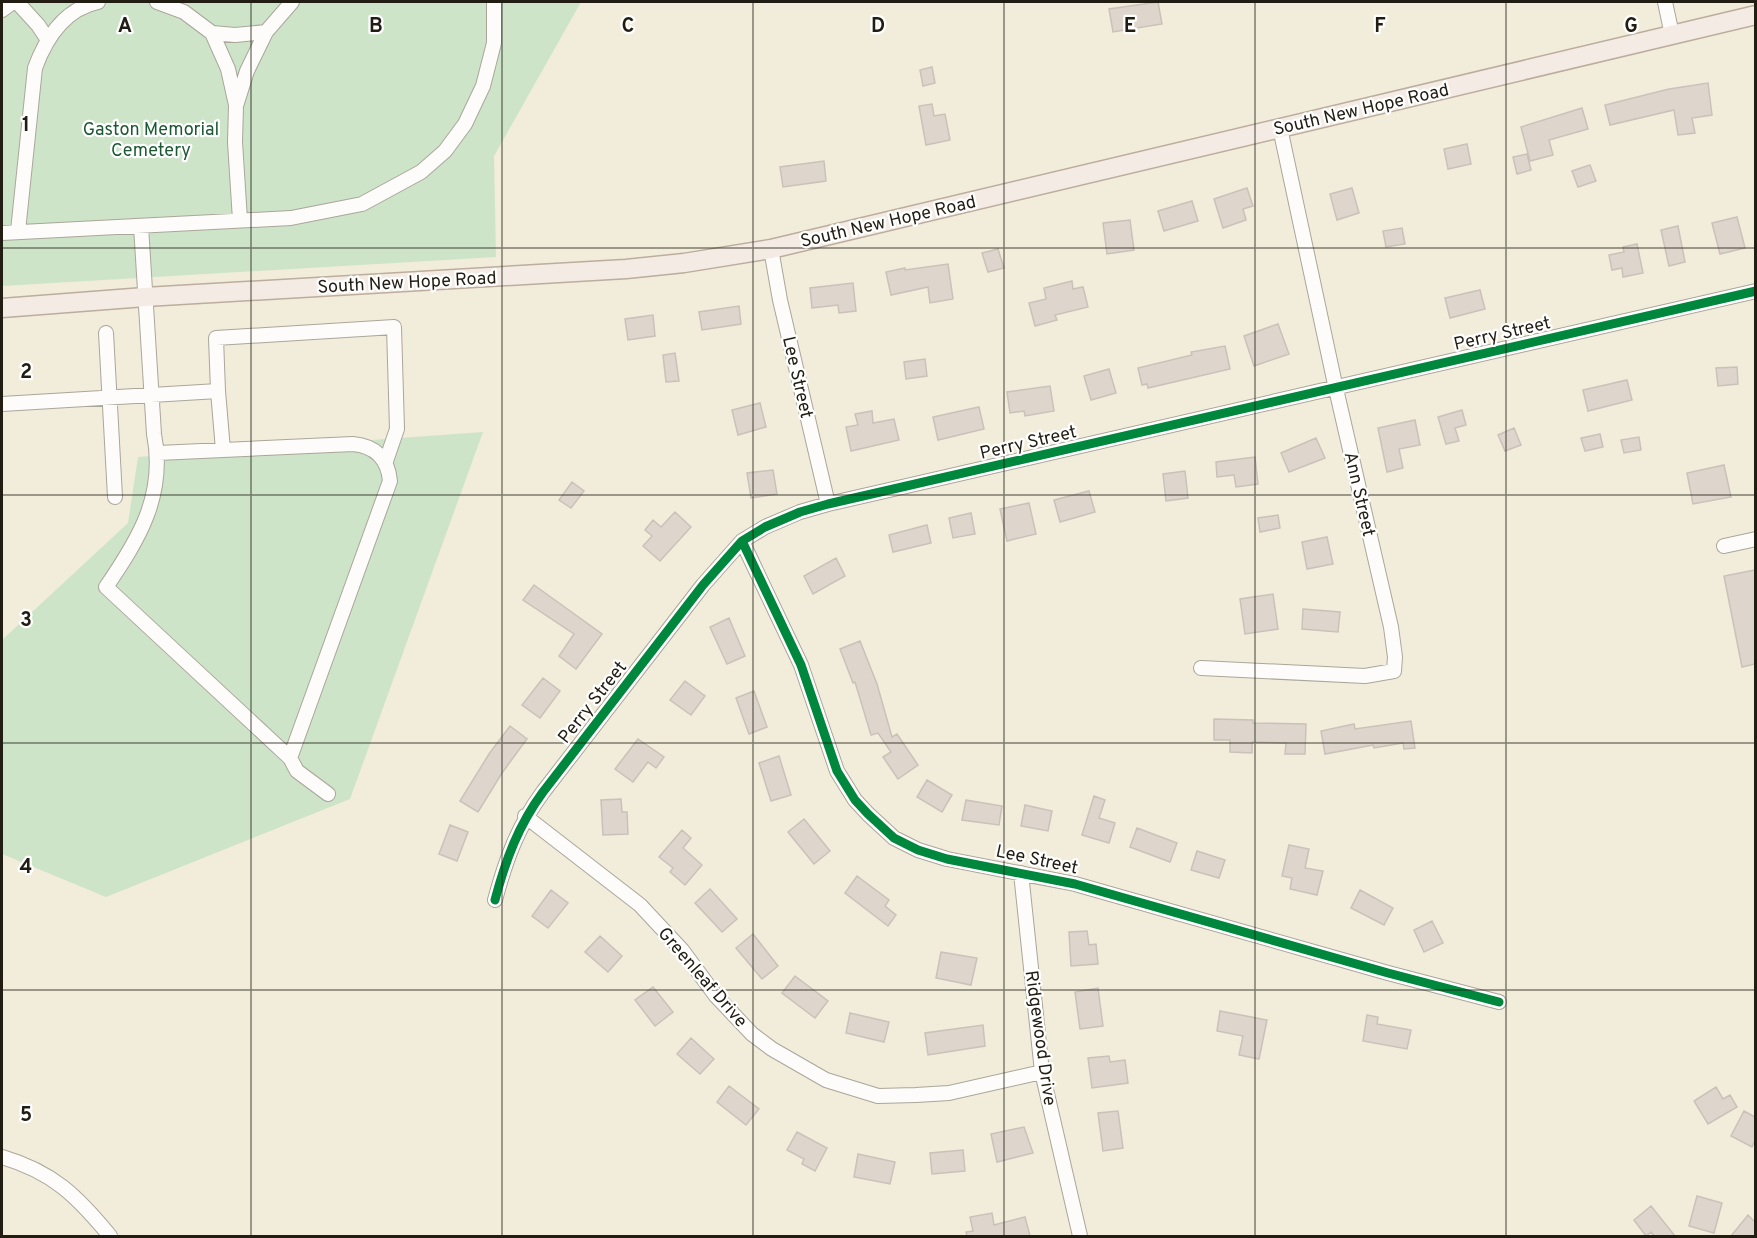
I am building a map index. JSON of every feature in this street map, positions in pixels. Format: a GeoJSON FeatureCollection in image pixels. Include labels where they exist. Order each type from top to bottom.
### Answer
{"type":"FeatureCollection","features":[{"type":"Feature","properties":{"kind":"main road","name":"South New Hope Road"},"geometry":{"type":"LineString","coordinates":[[2,308],[145,297],[626,269],[771,249],[1755,15]]}},
{"type":"Feature","properties":{"kind":"street"},"geometry":{"type":"LineString","coordinates":[[2,10],[15,2],[38,25],[48,40]]}},
{"type":"Feature","properties":{"kind":"street"},"geometry":{"type":"LineString","coordinates":[[18,231],[35,68],[41,51],[56,28],[74,11],[98,2]]}},
{"type":"Feature","properties":{"kind":"street"},"geometry":{"type":"LineString","coordinates":[[157,2],[184,12],[212,33],[228,69],[236,106],[235,142],[240,220]]}},
{"type":"Feature","properties":{"kind":"street"},"geometry":{"type":"LineString","coordinates":[[236,106],[247,71],[266,32],[292,2]]}},
{"type":"Feature","properties":{"kind":"street"},"geometry":{"type":"LineString","coordinates":[[2,233],[291,218],[362,204],[422,172],[445,151],[465,124],[483,86],[494,43],[494,2]]}},
{"type":"Feature","properties":{"kind":"street"},"geometry":{"type":"LineString","coordinates":[[1665,2],[1672,35]]}},
{"type":"Feature","properties":{"kind":"street"},"geometry":{"type":"LineString","coordinates":[[212,33],[235,35],[266,32]]}},
{"type":"Feature","properties":{"kind":"street","name":"Ann Street"},"geometry":{"type":"LineString","coordinates":[[1201,668],[1365,676],[1394,671],[1395,657],[1391,627],[1336,389],[1280,128]]}},
{"type":"Feature","properties":{"kind":"street"},"geometry":{"type":"LineString","coordinates":[[141,226],[151,394],[158,453],[156,488],[145,521],[106,587],[290,758],[297,771],[328,794]]}},
{"type":"Feature","properties":{"kind":"street","name":"Lee Street"},"geometry":{"type":"LineString","coordinates":[[771,249],[780,300],[828,504]]}},
{"type":"Feature","properties":{"kind":"street","name":"Perry Street"},"geometry":{"type":"LineString","coordinates":[[495,900],[513,844],[525,816],[703,585],[742,541],[765,527],[800,512],[828,504],[1755,291]]}},
{"type":"Feature","properties":{"kind":"street"},"geometry":{"type":"LineString","coordinates":[[223,450],[216,338],[394,327],[397,429],[386,460]]}},
{"type":"Feature","properties":{"kind":"street"},"geometry":{"type":"LineString","coordinates":[[106,333],[115,496]]}},
{"type":"Feature","properties":{"kind":"street"},"geometry":{"type":"LineString","coordinates":[[2,404],[218,391]]}},
{"type":"Feature","properties":{"kind":"street"},"geometry":{"type":"LineString","coordinates":[[158,453],[353,444],[374,449],[386,460],[390,481],[290,758]]}},
{"type":"Feature","properties":{"kind":"street"},"geometry":{"type":"LineString","coordinates":[[1724,546],[1755,539]]}},
{"type":"Feature","properties":{"kind":"street","name":"Lee Street"},"geometry":{"type":"LineString","coordinates":[[742,541],[801,665],[837,771],[861,807],[894,838],[947,859],[1075,884],[1388,973],[1499,1002]]}},
{"type":"Feature","properties":{"kind":"street","name":"Greenleaf Drive"},"geometry":{"type":"LineString","coordinates":[[525,816],[640,905],[682,950],[716,996],[752,1034],[772,1049],[826,1080],[878,1096],[916,1095],[949,1093],[1042,1072]]}},
{"type":"Feature","properties":{"kind":"street","name":"Ridgewood Drive"},"geometry":{"type":"LineString","coordinates":[[1021,873],[1042,1072],[1080,1236]]}},
{"type":"Feature","properties":{"kind":"street"},"geometry":{"type":"LineString","coordinates":[[2,1157],[39,1170],[54,1179],[83,1205],[110,1236]]}},
{"type":"Feature","properties":{"kind":"green space","name":"Gaston Memorial Cemetery"},"geometry":{"type":"Polygon","coordinates":[[[2,2],[581,2],[494,156],[496,257],[2,286],[2,2]]]}},
{"type":"Feature","properties":{"kind":"green space"},"geometry":{"type":"Polygon","coordinates":[[[483,432],[350,799],[106,897],[2,854],[2,640],[128,523],[138,457],[483,432]]]}},
{"type":"Feature","properties":{"kind":"building"},"geometry":{"type":"Polygon","coordinates":[[[1158,2],[1162,24],[1113,32],[1109,9],[1158,2]]]}},
{"type":"Feature","properties":{"kind":"building"},"geometry":{"type":"Polygon","coordinates":[[[932,67],[935,83],[923,86],[920,70],[932,67]]]}},
{"type":"Feature","properties":{"kind":"building"},"geometry":{"type":"Polygon","coordinates":[[[1708,83],[1712,115],[1692,118],[1695,133],[1678,135],[1674,110],[1610,125],[1605,105],[1669,89],[1708,83]]]}},
{"type":"Feature","properties":{"kind":"building"},"geometry":{"type":"Polygon","coordinates":[[[932,104],[934,116],[945,114],[950,140],[926,145],[919,106],[932,104]]]}},
{"type":"Feature","properties":{"kind":"building"},"geometry":{"type":"Polygon","coordinates":[[[1582,108],[1588,129],[1549,140],[1553,155],[1530,161],[1521,127],[1582,108]]]}},
{"type":"Feature","properties":{"kind":"building"},"geometry":{"type":"Polygon","coordinates":[[[1467,144],[1471,164],[1448,169],[1444,149],[1467,144]]]}},
{"type":"Feature","properties":{"kind":"building"},"geometry":{"type":"Polygon","coordinates":[[[1527,154],[1531,170],[1517,174],[1513,157],[1527,154]]]}},
{"type":"Feature","properties":{"kind":"building"},"geometry":{"type":"Polygon","coordinates":[[[824,161],[826,181],[783,187],[780,167],[824,161]]]}},
{"type":"Feature","properties":{"kind":"building"},"geometry":{"type":"Polygon","coordinates":[[[1590,165],[1596,181],[1578,187],[1572,171],[1590,165]]]}},
{"type":"Feature","properties":{"kind":"building"},"geometry":{"type":"Polygon","coordinates":[[[1247,188],[1253,206],[1243,209],[1246,220],[1223,228],[1214,199],[1247,188]]]}},
{"type":"Feature","properties":{"kind":"building"},"geometry":{"type":"Polygon","coordinates":[[[1352,188],[1359,213],[1337,220],[1330,194],[1352,188]]]}},
{"type":"Feature","properties":{"kind":"building"},"geometry":{"type":"Polygon","coordinates":[[[1192,201],[1198,221],[1164,231],[1158,211],[1192,201]]]}},
{"type":"Feature","properties":{"kind":"building"},"geometry":{"type":"Polygon","coordinates":[[[1737,217],[1745,248],[1720,254],[1712,223],[1737,217]]]}},
{"type":"Feature","properties":{"kind":"building"},"geometry":{"type":"Polygon","coordinates":[[[1130,220],[1134,250],[1107,254],[1103,223],[1130,220]]]}},
{"type":"Feature","properties":{"kind":"building"},"geometry":{"type":"Polygon","coordinates":[[[1678,226],[1685,262],[1669,266],[1661,230],[1678,226]]]}},
{"type":"Feature","properties":{"kind":"building"},"geometry":{"type":"Polygon","coordinates":[[[1402,228],[1405,244],[1386,247],[1383,231],[1402,228]]]}},
{"type":"Feature","properties":{"kind":"building"},"geometry":{"type":"Polygon","coordinates":[[[1637,244],[1643,273],[1623,277],[1622,268],[1612,270],[1609,255],[1624,252],[1623,247],[1637,244]]]}},
{"type":"Feature","properties":{"kind":"building"},"geometry":{"type":"Polygon","coordinates":[[[998,249],[1004,268],[988,272],[982,253],[998,249]]]}},
{"type":"Feature","properties":{"kind":"building"},"geometry":{"type":"Polygon","coordinates":[[[948,264],[953,299],[930,303],[928,287],[891,295],[886,272],[948,264]]]}},
{"type":"Feature","properties":{"kind":"building"},"geometry":{"type":"Polygon","coordinates":[[[1072,281],[1073,289],[1083,287],[1088,307],[1055,315],[1057,320],[1035,326],[1029,303],[1046,299],[1044,288],[1072,281]]]}},
{"type":"Feature","properties":{"kind":"building"},"geometry":{"type":"Polygon","coordinates":[[[853,283],[856,311],[839,313],[838,305],[812,308],[810,288],[853,283]]]}},
{"type":"Feature","properties":{"kind":"building"},"geometry":{"type":"Polygon","coordinates":[[[1480,290],[1485,309],[1450,318],[1445,298],[1480,290]]]}},
{"type":"Feature","properties":{"kind":"building"},"geometry":{"type":"Polygon","coordinates":[[[739,306],[741,324],[702,330],[699,312],[739,306]]]}},
{"type":"Feature","properties":{"kind":"building"},"geometry":{"type":"Polygon","coordinates":[[[653,315],[655,336],[628,340],[625,319],[653,315]]]}},
{"type":"Feature","properties":{"kind":"building"},"geometry":{"type":"Polygon","coordinates":[[[1278,324],[1289,354],[1254,366],[1244,336],[1278,324]]]}},
{"type":"Feature","properties":{"kind":"building"},"geometry":{"type":"Polygon","coordinates":[[[1225,346],[1230,369],[1148,388],[1147,384],[1142,385],[1138,368],[1192,355],[1191,352],[1225,346]]]}},
{"type":"Feature","properties":{"kind":"building"},"geometry":{"type":"Polygon","coordinates":[[[675,353],[679,381],[666,382],[663,355],[675,353]]]}},
{"type":"Feature","properties":{"kind":"building"},"geometry":{"type":"Polygon","coordinates":[[[925,359],[927,376],[906,379],[904,362],[925,359]]]}},
{"type":"Feature","properties":{"kind":"building"},"geometry":{"type":"Polygon","coordinates":[[[1737,367],[1738,384],[1718,386],[1716,368],[1737,367]]]}},
{"type":"Feature","properties":{"kind":"building"},"geometry":{"type":"Polygon","coordinates":[[[1109,369],[1116,393],[1091,400],[1084,376],[1109,369]]]}},
{"type":"Feature","properties":{"kind":"building"},"geometry":{"type":"Polygon","coordinates":[[[1627,380],[1632,400],[1588,411],[1583,390],[1627,380]]]}},
{"type":"Feature","properties":{"kind":"building"},"geometry":{"type":"Polygon","coordinates":[[[1050,386],[1054,411],[1025,416],[1024,411],[1010,413],[1007,392],[1050,386]]]}},
{"type":"Feature","properties":{"kind":"building"},"geometry":{"type":"Polygon","coordinates":[[[760,403],[766,427],[738,435],[732,410],[760,403]]]}},
{"type":"Feature","properties":{"kind":"building"},"geometry":{"type":"Polygon","coordinates":[[[979,407],[984,429],[938,440],[933,417],[979,407]]]}},
{"type":"Feature","properties":{"kind":"building"},"geometry":{"type":"Polygon","coordinates":[[[1462,410],[1466,425],[1455,428],[1459,441],[1446,444],[1438,417],[1462,410]]]}},
{"type":"Feature","properties":{"kind":"building"},"geometry":{"type":"Polygon","coordinates":[[[872,411],[873,423],[894,419],[899,440],[851,451],[846,427],[858,425],[855,414],[872,411]]]}},
{"type":"Feature","properties":{"kind":"building"},"geometry":{"type":"Polygon","coordinates":[[[1415,420],[1420,445],[1399,449],[1403,468],[1387,472],[1378,428],[1415,420]]]}},
{"type":"Feature","properties":{"kind":"building"},"geometry":{"type":"Polygon","coordinates":[[[1514,428],[1521,445],[1505,451],[1498,435],[1514,428]]]}},
{"type":"Feature","properties":{"kind":"building"},"geometry":{"type":"Polygon","coordinates":[[[1600,434],[1603,447],[1585,451],[1581,438],[1600,434]]]}},
{"type":"Feature","properties":{"kind":"building"},"geometry":{"type":"Polygon","coordinates":[[[1639,437],[1641,450],[1624,453],[1621,440],[1639,437]]]}},
{"type":"Feature","properties":{"kind":"building"},"geometry":{"type":"Polygon","coordinates":[[[1316,438],[1325,458],[1289,472],[1281,453],[1316,438]]]}},
{"type":"Feature","properties":{"kind":"building"},"geometry":{"type":"Polygon","coordinates":[[[1255,457],[1258,484],[1236,487],[1234,475],[1217,477],[1216,462],[1255,457]]]}},
{"type":"Feature","properties":{"kind":"building"},"geometry":{"type":"Polygon","coordinates":[[[1724,465],[1731,497],[1693,504],[1687,473],[1724,465]]]}},
{"type":"Feature","properties":{"kind":"building"},"geometry":{"type":"Polygon","coordinates":[[[773,470],[777,494],[751,498],[747,473],[773,470]]]}},
{"type":"Feature","properties":{"kind":"building"},"geometry":{"type":"Polygon","coordinates":[[[1185,471],[1188,498],[1166,501],[1163,474],[1185,471]]]}},
{"type":"Feature","properties":{"kind":"building"},"geometry":{"type":"Polygon","coordinates":[[[572,482],[584,491],[571,508],[559,500],[572,482]]]}},
{"type":"Feature","properties":{"kind":"building"},"geometry":{"type":"Polygon","coordinates":[[[1089,491],[1095,512],[1060,522],[1054,500],[1089,491]]]}},
{"type":"Feature","properties":{"kind":"building"},"geometry":{"type":"Polygon","coordinates":[[[1029,503],[1036,534],[1007,541],[1000,509],[1029,503]]]}},
{"type":"Feature","properties":{"kind":"building"},"geometry":{"type":"Polygon","coordinates":[[[675,512],[691,527],[660,561],[643,546],[652,536],[645,530],[653,520],[661,527],[675,512]]]}},
{"type":"Feature","properties":{"kind":"building"},"geometry":{"type":"Polygon","coordinates":[[[971,513],[975,534],[953,538],[949,518],[971,513]]]}},
{"type":"Feature","properties":{"kind":"building"},"geometry":{"type":"Polygon","coordinates":[[[1278,515],[1280,528],[1260,532],[1258,518],[1278,515]]]}},
{"type":"Feature","properties":{"kind":"building"},"geometry":{"type":"Polygon","coordinates":[[[927,525],[931,543],[893,552],[889,535],[927,525]]]}},
{"type":"Feature","properties":{"kind":"building"},"geometry":{"type":"Polygon","coordinates":[[[1327,537],[1333,564],[1307,569],[1302,542],[1327,537]]]}},
{"type":"Feature","properties":{"kind":"building"},"geometry":{"type":"Polygon","coordinates":[[[836,558],[845,576],[813,594],[804,576],[836,558]]]}},
{"type":"Feature","properties":{"kind":"building"},"geometry":{"type":"Polygon","coordinates":[[[1755,570],[1755,664],[1742,667],[1724,576],[1755,570]]]}},
{"type":"Feature","properties":{"kind":"building"},"geometry":{"type":"Polygon","coordinates":[[[534,585],[602,634],[576,669],[559,656],[574,634],[523,600],[534,585]]]}},
{"type":"Feature","properties":{"kind":"building"},"geometry":{"type":"Polygon","coordinates":[[[1273,594],[1278,629],[1245,634],[1240,599],[1273,594]]]}},
{"type":"Feature","properties":{"kind":"building"},"geometry":{"type":"Polygon","coordinates":[[[1303,609],[1340,612],[1338,632],[1302,629],[1303,609]]]}},
{"type":"Feature","properties":{"kind":"building"},"geometry":{"type":"Polygon","coordinates":[[[729,618],[745,656],[727,664],[710,627],[729,618]]]}},
{"type":"Feature","properties":{"kind":"building"},"geometry":{"type":"Polygon","coordinates":[[[860,641],[877,684],[892,737],[897,734],[918,765],[898,779],[883,757],[891,752],[878,733],[871,735],[855,682],[853,683],[840,649],[860,641]]]}},
{"type":"Feature","properties":{"kind":"building"},"geometry":{"type":"Polygon","coordinates":[[[543,678],[560,691],[540,718],[522,705],[543,678]]]}},
{"type":"Feature","properties":{"kind":"building"},"geometry":{"type":"Polygon","coordinates":[[[685,681],[705,696],[691,715],[670,700],[685,681]]]}},
{"type":"Feature","properties":{"kind":"building"},"geometry":{"type":"Polygon","coordinates":[[[754,691],[767,727],[749,734],[736,698],[754,691]]]}},
{"type":"Feature","properties":{"kind":"building"},"geometry":{"type":"Polygon","coordinates":[[[1214,719],[1253,720],[1253,723],[1306,724],[1305,754],[1285,754],[1286,743],[1252,742],[1252,753],[1230,752],[1230,740],[1214,740],[1214,719]]]}},
{"type":"Feature","properties":{"kind":"building"},"geometry":{"type":"Polygon","coordinates":[[[1411,721],[1415,748],[1404,749],[1403,743],[1374,748],[1373,745],[1325,754],[1321,731],[1354,724],[1355,729],[1411,721]]]}},
{"type":"Feature","properties":{"kind":"building"},"geometry":{"type":"Polygon","coordinates":[[[510,726],[527,739],[502,773],[478,812],[460,801],[489,754],[510,726]]]}},
{"type":"Feature","properties":{"kind":"building"},"geometry":{"type":"Polygon","coordinates":[[[638,739],[664,757],[656,768],[648,762],[633,782],[615,769],[638,739]]]}},
{"type":"Feature","properties":{"kind":"building"},"geometry":{"type":"Polygon","coordinates":[[[779,756],[791,795],[771,801],[759,763],[779,756]]]}},
{"type":"Feature","properties":{"kind":"building"},"geometry":{"type":"Polygon","coordinates":[[[927,780],[952,795],[942,812],[917,797],[927,780]]]}},
{"type":"Feature","properties":{"kind":"building"},"geometry":{"type":"Polygon","coordinates":[[[1094,796],[1105,800],[1099,818],[1115,823],[1109,843],[1082,835],[1094,796]]]}},
{"type":"Feature","properties":{"kind":"building"},"geometry":{"type":"Polygon","coordinates":[[[621,799],[622,812],[627,812],[628,834],[603,835],[601,800],[621,799]]]}},
{"type":"Feature","properties":{"kind":"building"},"geometry":{"type":"Polygon","coordinates":[[[966,800],[1002,806],[999,825],[962,820],[966,800]]]}},
{"type":"Feature","properties":{"kind":"building"},"geometry":{"type":"Polygon","coordinates":[[[1025,805],[1052,811],[1048,831],[1021,826],[1025,805]]]}},
{"type":"Feature","properties":{"kind":"building"},"geometry":{"type":"Polygon","coordinates":[[[804,819],[830,851],[814,864],[788,832],[804,819]]]}},
{"type":"Feature","properties":{"kind":"building"},"geometry":{"type":"Polygon","coordinates":[[[450,825],[468,832],[457,861],[439,854],[450,825]]]}},
{"type":"Feature","properties":{"kind":"building"},"geometry":{"type":"Polygon","coordinates":[[[1137,828],[1177,843],[1170,862],[1130,847],[1137,828]]]}},
{"type":"Feature","properties":{"kind":"building"},"geometry":{"type":"Polygon","coordinates":[[[682,830],[691,838],[683,848],[702,865],[685,885],[670,872],[673,868],[659,857],[682,830]]]}},
{"type":"Feature","properties":{"kind":"building"},"geometry":{"type":"Polygon","coordinates":[[[1289,845],[1309,849],[1305,868],[1323,871],[1317,895],[1290,889],[1292,878],[1282,876],[1289,845]]]}},
{"type":"Feature","properties":{"kind":"building"},"geometry":{"type":"Polygon","coordinates":[[[1197,851],[1225,860],[1219,878],[1191,870],[1197,851]]]}},
{"type":"Feature","properties":{"kind":"building"},"geometry":{"type":"Polygon","coordinates":[[[857,876],[889,900],[885,906],[896,915],[888,926],[845,893],[857,876]]]}},
{"type":"Feature","properties":{"kind":"building"},"geometry":{"type":"Polygon","coordinates":[[[710,889],[737,919],[722,932],[695,903],[710,889]]]}},
{"type":"Feature","properties":{"kind":"building"},"geometry":{"type":"Polygon","coordinates":[[[551,890],[568,903],[548,928],[532,916],[551,890]]]}},
{"type":"Feature","properties":{"kind":"building"},"geometry":{"type":"Polygon","coordinates":[[[1360,890],[1393,908],[1384,925],[1351,908],[1360,890]]]}},
{"type":"Feature","properties":{"kind":"building"},"geometry":{"type":"Polygon","coordinates":[[[1432,921],[1443,943],[1424,952],[1414,930],[1432,921]]]}},
{"type":"Feature","properties":{"kind":"building"},"geometry":{"type":"Polygon","coordinates":[[[1087,931],[1089,945],[1096,944],[1098,964],[1071,966],[1069,932],[1087,931]]]}},
{"type":"Feature","properties":{"kind":"building"},"geometry":{"type":"Polygon","coordinates":[[[753,934],[778,966],[762,979],[736,948],[753,934]]]}},
{"type":"Feature","properties":{"kind":"building"},"geometry":{"type":"Polygon","coordinates":[[[600,936],[622,956],[608,972],[585,952],[600,936]]]}},
{"type":"Feature","properties":{"kind":"building"},"geometry":{"type":"Polygon","coordinates":[[[941,952],[977,958],[971,985],[936,978],[941,952]]]}},
{"type":"Feature","properties":{"kind":"building"},"geometry":{"type":"Polygon","coordinates":[[[795,976],[828,1001],[815,1018],[782,993],[795,976]]]}},
{"type":"Feature","properties":{"kind":"building"},"geometry":{"type":"Polygon","coordinates":[[[653,987],[673,1012],[655,1026],[635,1000],[653,987]]]}},
{"type":"Feature","properties":{"kind":"building"},"geometry":{"type":"Polygon","coordinates":[[[1098,988],[1103,1026],[1080,1029],[1075,992],[1098,988]]]}},
{"type":"Feature","properties":{"kind":"building"},"geometry":{"type":"Polygon","coordinates":[[[1220,1011],[1267,1020],[1259,1059],[1239,1055],[1243,1036],[1217,1031],[1220,1011]]]}},
{"type":"Feature","properties":{"kind":"building"},"geometry":{"type":"Polygon","coordinates":[[[850,1013],[889,1022],[884,1042],[846,1033],[850,1013]]]}},
{"type":"Feature","properties":{"kind":"building"},"geometry":{"type":"Polygon","coordinates":[[[1367,1015],[1378,1017],[1377,1024],[1411,1030],[1407,1049],[1363,1041],[1367,1015]]]}},
{"type":"Feature","properties":{"kind":"building"},"geometry":{"type":"Polygon","coordinates":[[[983,1025],[985,1046],[928,1055],[925,1033],[983,1025]]]}},
{"type":"Feature","properties":{"kind":"building"},"geometry":{"type":"Polygon","coordinates":[[[691,1038],[714,1059],[700,1074],[677,1054],[691,1038]]]}},
{"type":"Feature","properties":{"kind":"building"},"geometry":{"type":"Polygon","coordinates":[[[1109,1056],[1110,1062],[1125,1060],[1128,1083],[1092,1088],[1088,1058],[1109,1056]]]}},
{"type":"Feature","properties":{"kind":"building"},"geometry":{"type":"Polygon","coordinates":[[[729,1086],[759,1109],[746,1125],[717,1102],[729,1086]]]}},
{"type":"Feature","properties":{"kind":"building"},"geometry":{"type":"Polygon","coordinates":[[[1716,1087],[1723,1099],[1730,1095],[1737,1107],[1708,1124],[1694,1101],[1716,1087]]]}},
{"type":"Feature","properties":{"kind":"building"},"geometry":{"type":"Polygon","coordinates":[[[1118,1111],[1123,1148],[1103,1151],[1098,1113],[1118,1111]]]}},
{"type":"Feature","properties":{"kind":"building"},"geometry":{"type":"Polygon","coordinates":[[[1744,1111],[1755,1117],[1755,1140],[1752,1147],[1731,1136],[1744,1111]]]}},
{"type":"Feature","properties":{"kind":"building"},"geometry":{"type":"Polygon","coordinates":[[[1024,1127],[1033,1153],[997,1162],[991,1134],[1024,1127]]]}},
{"type":"Feature","properties":{"kind":"building"},"geometry":{"type":"Polygon","coordinates":[[[797,1132],[827,1148],[815,1171],[802,1164],[804,1159],[787,1150],[797,1132]]]}},
{"type":"Feature","properties":{"kind":"building"},"geometry":{"type":"Polygon","coordinates":[[[963,1150],[965,1171],[932,1174],[930,1153],[963,1150]]]}},
{"type":"Feature","properties":{"kind":"building"},"geometry":{"type":"Polygon","coordinates":[[[858,1154],[895,1162],[890,1184],[854,1177],[858,1154]]]}},
{"type":"Feature","properties":{"kind":"building"},"geometry":{"type":"Polygon","coordinates":[[[1697,1196],[1722,1203],[1714,1233],[1689,1226],[1697,1196]]]}},
{"type":"Feature","properties":{"kind":"building"},"geometry":{"type":"Polygon","coordinates":[[[1651,1206],[1675,1236],[1654,1236],[1651,1232],[1646,1236],[1634,1220],[1651,1206]]]}},
{"type":"Feature","properties":{"kind":"building"},"geometry":{"type":"Polygon","coordinates":[[[992,1213],[994,1225],[1025,1217],[1030,1236],[967,1236],[966,1232],[973,1231],[970,1217],[992,1213]]]}},
{"type":"Feature","properties":{"kind":"building"},"geometry":{"type":"Polygon","coordinates":[[[1748,1215],[1755,1222],[1755,1236],[1731,1236],[1748,1215]]]}},
{"type":"Feature","properties":{"kind":"cycle path"},"geometry":{"type":"LineString","coordinates":[[495,900],[514,843],[526,817],[543,792],[703,585],[742,541],[765,527],[800,512],[828,504],[1756,291]]}},
{"type":"Feature","properties":{"kind":"cycle path"},"geometry":{"type":"LineString","coordinates":[[742,541],[801,665],[837,771],[855,800],[894,838],[918,850],[947,859],[1075,884],[1388,973],[1499,1002]]}}]}
